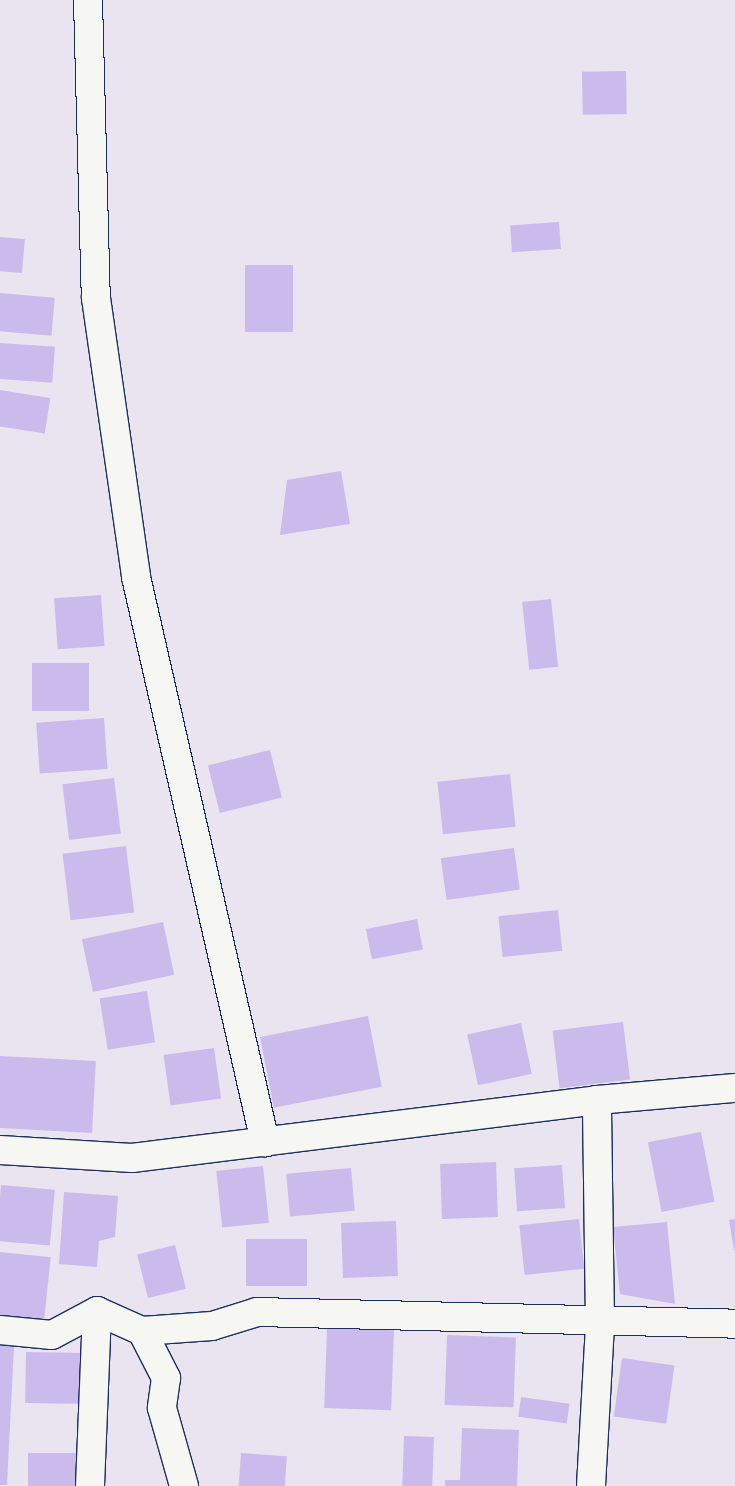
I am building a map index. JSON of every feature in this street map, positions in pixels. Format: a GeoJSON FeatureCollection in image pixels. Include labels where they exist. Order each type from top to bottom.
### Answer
{"type":"FeatureCollection","features":[{"type":"Feature","properties":{"kind":"street"},"geometry":{"type":"LineString","coordinates":[[88,0],[96,298],[136,577],[265,1142]]}},
{"type":"Feature","properties":{"kind":"street"},"geometry":{"type":"LineString","coordinates":[[0,1150],[132,1158],[596,1100],[735,1088]]}},
{"type":"Feature","properties":{"kind":"street"},"geometry":{"type":"LineString","coordinates":[[591,1486],[600,1323],[596,1100]]}},
{"type":"Feature","properties":{"kind":"street"},"geometry":{"type":"LineString","coordinates":[[97,1311],[142,1331],[212,1326],[257,1312],[600,1323],[735,1324]]}},
{"type":"Feature","properties":{"kind":"street"},"geometry":{"type":"LineString","coordinates":[[0,1330],[52,1335],[97,1311]]}},
{"type":"Feature","properties":{"kind":"street"},"geometry":{"type":"LineString","coordinates":[[90,1486],[97,1311]]}},
{"type":"Feature","properties":{"kind":"street"},"geometry":{"type":"LineString","coordinates":[[142,1331],[166,1378],[162,1408],[184,1486]]}},
{"type":"Feature","properties":{"kind":"building"},"geometry":{"type":"Polygon","coordinates":[[[626,71],[627,114],[583,115],[582,72],[626,71]]]}},
{"type":"Feature","properties":{"kind":"building"},"geometry":{"type":"Polygon","coordinates":[[[559,222],[561,249],[512,252],[510,225],[559,222]]]}},
{"type":"Feature","properties":{"kind":"building"},"geometry":{"type":"Polygon","coordinates":[[[0,237],[25,239],[22,273],[0,271],[0,237]]]}},
{"type":"Feature","properties":{"kind":"building"},"geometry":{"type":"Polygon","coordinates":[[[245,265],[293,265],[293,332],[245,332],[245,265]]]}},
{"type":"Feature","properties":{"kind":"building"},"geometry":{"type":"Polygon","coordinates":[[[0,293],[55,298],[51,336],[0,331],[0,293]]]}},
{"type":"Feature","properties":{"kind":"building"},"geometry":{"type":"Polygon","coordinates":[[[0,343],[55,347],[52,383],[0,379],[0,343]]]}},
{"type":"Feature","properties":{"kind":"building"},"geometry":{"type":"Polygon","coordinates":[[[0,390],[50,398],[45,434],[0,426],[0,390]]]}},
{"type":"Feature","properties":{"kind":"building"},"geometry":{"type":"Polygon","coordinates":[[[341,471],[350,524],[280,535],[287,480],[341,471]]]}},
{"type":"Feature","properties":{"kind":"building"},"geometry":{"type":"Polygon","coordinates":[[[101,595],[105,646],[58,649],[54,598],[101,595]]]}},
{"type":"Feature","properties":{"kind":"building"},"geometry":{"type":"Polygon","coordinates":[[[551,599],[558,667],[529,670],[522,602],[551,599]]]}},
{"type":"Feature","properties":{"kind":"building"},"geometry":{"type":"Polygon","coordinates":[[[32,663],[89,663],[89,711],[32,711],[32,663]]]}},
{"type":"Feature","properties":{"kind":"building"},"geometry":{"type":"Polygon","coordinates":[[[104,718],[108,769],[40,774],[36,723],[104,718]]]}},
{"type":"Feature","properties":{"kind":"building"},"geometry":{"type":"Polygon","coordinates":[[[270,750],[282,798],[220,813],[208,765],[270,750]]]}},
{"type":"Feature","properties":{"kind":"building"},"geometry":{"type":"Polygon","coordinates":[[[510,774],[516,827],[443,834],[437,782],[510,774]]]}},
{"type":"Feature","properties":{"kind":"building"},"geometry":{"type":"Polygon","coordinates":[[[114,778],[121,834],[69,840],[62,784],[114,778]]]}},
{"type":"Feature","properties":{"kind":"building"},"geometry":{"type":"Polygon","coordinates":[[[126,846],[134,913],[71,920],[62,854],[126,846]]]}},
{"type":"Feature","properties":{"kind":"building"},"geometry":{"type":"Polygon","coordinates":[[[514,848],[520,890],[447,900],[441,858],[514,848]]]}},
{"type":"Feature","properties":{"kind":"building"},"geometry":{"type":"Polygon","coordinates":[[[558,910],[562,951],[503,957],[498,916],[558,910]]]}},
{"type":"Feature","properties":{"kind":"building"},"geometry":{"type":"Polygon","coordinates":[[[417,919],[423,949],[372,959],[366,929],[417,919]]]}},
{"type":"Feature","properties":{"kind":"building"},"geometry":{"type":"Polygon","coordinates":[[[163,922],[174,975],[93,992],[82,939],[163,922]]]}},
{"type":"Feature","properties":{"kind":"building"},"geometry":{"type":"Polygon","coordinates":[[[147,991],[155,1042],[108,1050],[100,999],[147,991]]]}},
{"type":"Feature","properties":{"kind":"building"},"geometry":{"type":"Polygon","coordinates":[[[368,1016],[382,1087],[274,1108],[260,1037],[368,1016]]]}},
{"type":"Feature","properties":{"kind":"building"},"geometry":{"type":"Polygon","coordinates":[[[623,1022],[630,1080],[560,1088],[553,1031],[623,1022]]]}},
{"type":"Feature","properties":{"kind":"building"},"geometry":{"type":"Polygon","coordinates":[[[521,1023],[532,1074],[478,1085],[467,1034],[521,1023]]]}},
{"type":"Feature","properties":{"kind":"building"},"geometry":{"type":"Polygon","coordinates":[[[214,1048],[221,1099],[171,1106],[163,1055],[214,1048]]]}},
{"type":"Feature","properties":{"kind":"building"},"geometry":{"type":"Polygon","coordinates":[[[0,1056],[96,1061],[92,1133],[0,1128],[0,1056]]]}},
{"type":"Feature","properties":{"kind":"building"},"geometry":{"type":"Polygon","coordinates":[[[701,1132],[715,1202],[662,1212],[648,1142],[701,1132]]]}},
{"type":"Feature","properties":{"kind":"building"},"geometry":{"type":"Polygon","coordinates":[[[496,1162],[498,1217],[442,1219],[440,1164],[496,1162]]]}},
{"type":"Feature","properties":{"kind":"building"},"geometry":{"type":"Polygon","coordinates":[[[562,1165],[565,1208],[517,1211],[514,1168],[562,1165]]]}},
{"type":"Feature","properties":{"kind":"building"},"geometry":{"type":"Polygon","coordinates":[[[263,1166],[269,1223],[222,1228],[216,1171],[263,1166]]]}},
{"type":"Feature","properties":{"kind":"building"},"geometry":{"type":"Polygon","coordinates":[[[351,1168],[355,1211],[290,1217],[286,1174],[351,1168]]]}},
{"type":"Feature","properties":{"kind":"building"},"geometry":{"type":"Polygon","coordinates":[[[1,1185],[55,1190],[50,1245],[0,1241],[1,1185]]]}},
{"type":"Feature","properties":{"kind":"building"},"geometry":{"type":"Polygon","coordinates":[[[64,1192],[118,1196],[115,1237],[99,1241],[97,1267],[59,1264],[64,1192]]]}},
{"type":"Feature","properties":{"kind":"building"},"geometry":{"type":"Polygon","coordinates":[[[579,1219],[584,1269],[525,1275],[519,1225],[579,1219]]]}},
{"type":"Feature","properties":{"kind":"building"},"geometry":{"type":"Polygon","coordinates":[[[735,1219],[735,1250],[734,1250],[729,1220],[735,1219]]]}},
{"type":"Feature","properties":{"kind":"building"},"geometry":{"type":"Polygon","coordinates":[[[396,1221],[398,1276],[343,1278],[341,1223],[396,1221]]]}},
{"type":"Feature","properties":{"kind":"building"},"geometry":{"type":"Polygon","coordinates":[[[667,1222],[675,1304],[620,1294],[613,1227],[667,1222]]]}},
{"type":"Feature","properties":{"kind":"building"},"geometry":{"type":"Polygon","coordinates":[[[246,1239],[307,1239],[307,1286],[246,1286],[246,1239]]]}},
{"type":"Feature","properties":{"kind":"building"},"geometry":{"type":"Polygon","coordinates":[[[175,1245],[186,1289],[148,1298],[137,1254],[175,1245]]]}},
{"type":"Feature","properties":{"kind":"building"},"geometry":{"type":"Polygon","coordinates":[[[0,1252],[51,1257],[44,1326],[0,1321],[0,1252]]]}},
{"type":"Feature","properties":{"kind":"building"},"geometry":{"type":"Polygon","coordinates":[[[327,1328],[394,1330],[391,1410],[324,1408],[327,1328]]]}},
{"type":"Feature","properties":{"kind":"building"},"geometry":{"type":"Polygon","coordinates":[[[447,1335],[516,1337],[514,1407],[445,1405],[447,1335]]]}},
{"type":"Feature","properties":{"kind":"building"},"geometry":{"type":"Polygon","coordinates":[[[0,1345],[14,1346],[7,1485],[0,1485],[0,1345]]]}},
{"type":"Feature","properties":{"kind":"building"},"geometry":{"type":"Polygon","coordinates":[[[26,1352],[87,1353],[86,1404],[25,1403],[26,1352]]]}},
{"type":"Feature","properties":{"kind":"building"},"geometry":{"type":"Polygon","coordinates":[[[622,1358],[674,1365],[666,1424],[614,1416],[622,1358]]]}},
{"type":"Feature","properties":{"kind":"building"},"geometry":{"type":"Polygon","coordinates":[[[521,1397],[570,1404],[567,1424],[518,1417],[521,1397]]]}},
{"type":"Feature","properties":{"kind":"building"},"geometry":{"type":"Polygon","coordinates":[[[462,1428],[519,1430],[517,1486],[445,1486],[445,1480],[460,1480],[462,1428]]]}},
{"type":"Feature","properties":{"kind":"building"},"geometry":{"type":"Polygon","coordinates":[[[404,1436],[434,1437],[432,1486],[402,1486],[404,1436]]]}},
{"type":"Feature","properties":{"kind":"building"},"geometry":{"type":"Polygon","coordinates":[[[28,1453],[84,1453],[84,1486],[28,1486],[28,1453]]]}},
{"type":"Feature","properties":{"kind":"building"},"geometry":{"type":"Polygon","coordinates":[[[241,1453],[287,1456],[285,1486],[239,1486],[241,1453]]]}}]}
